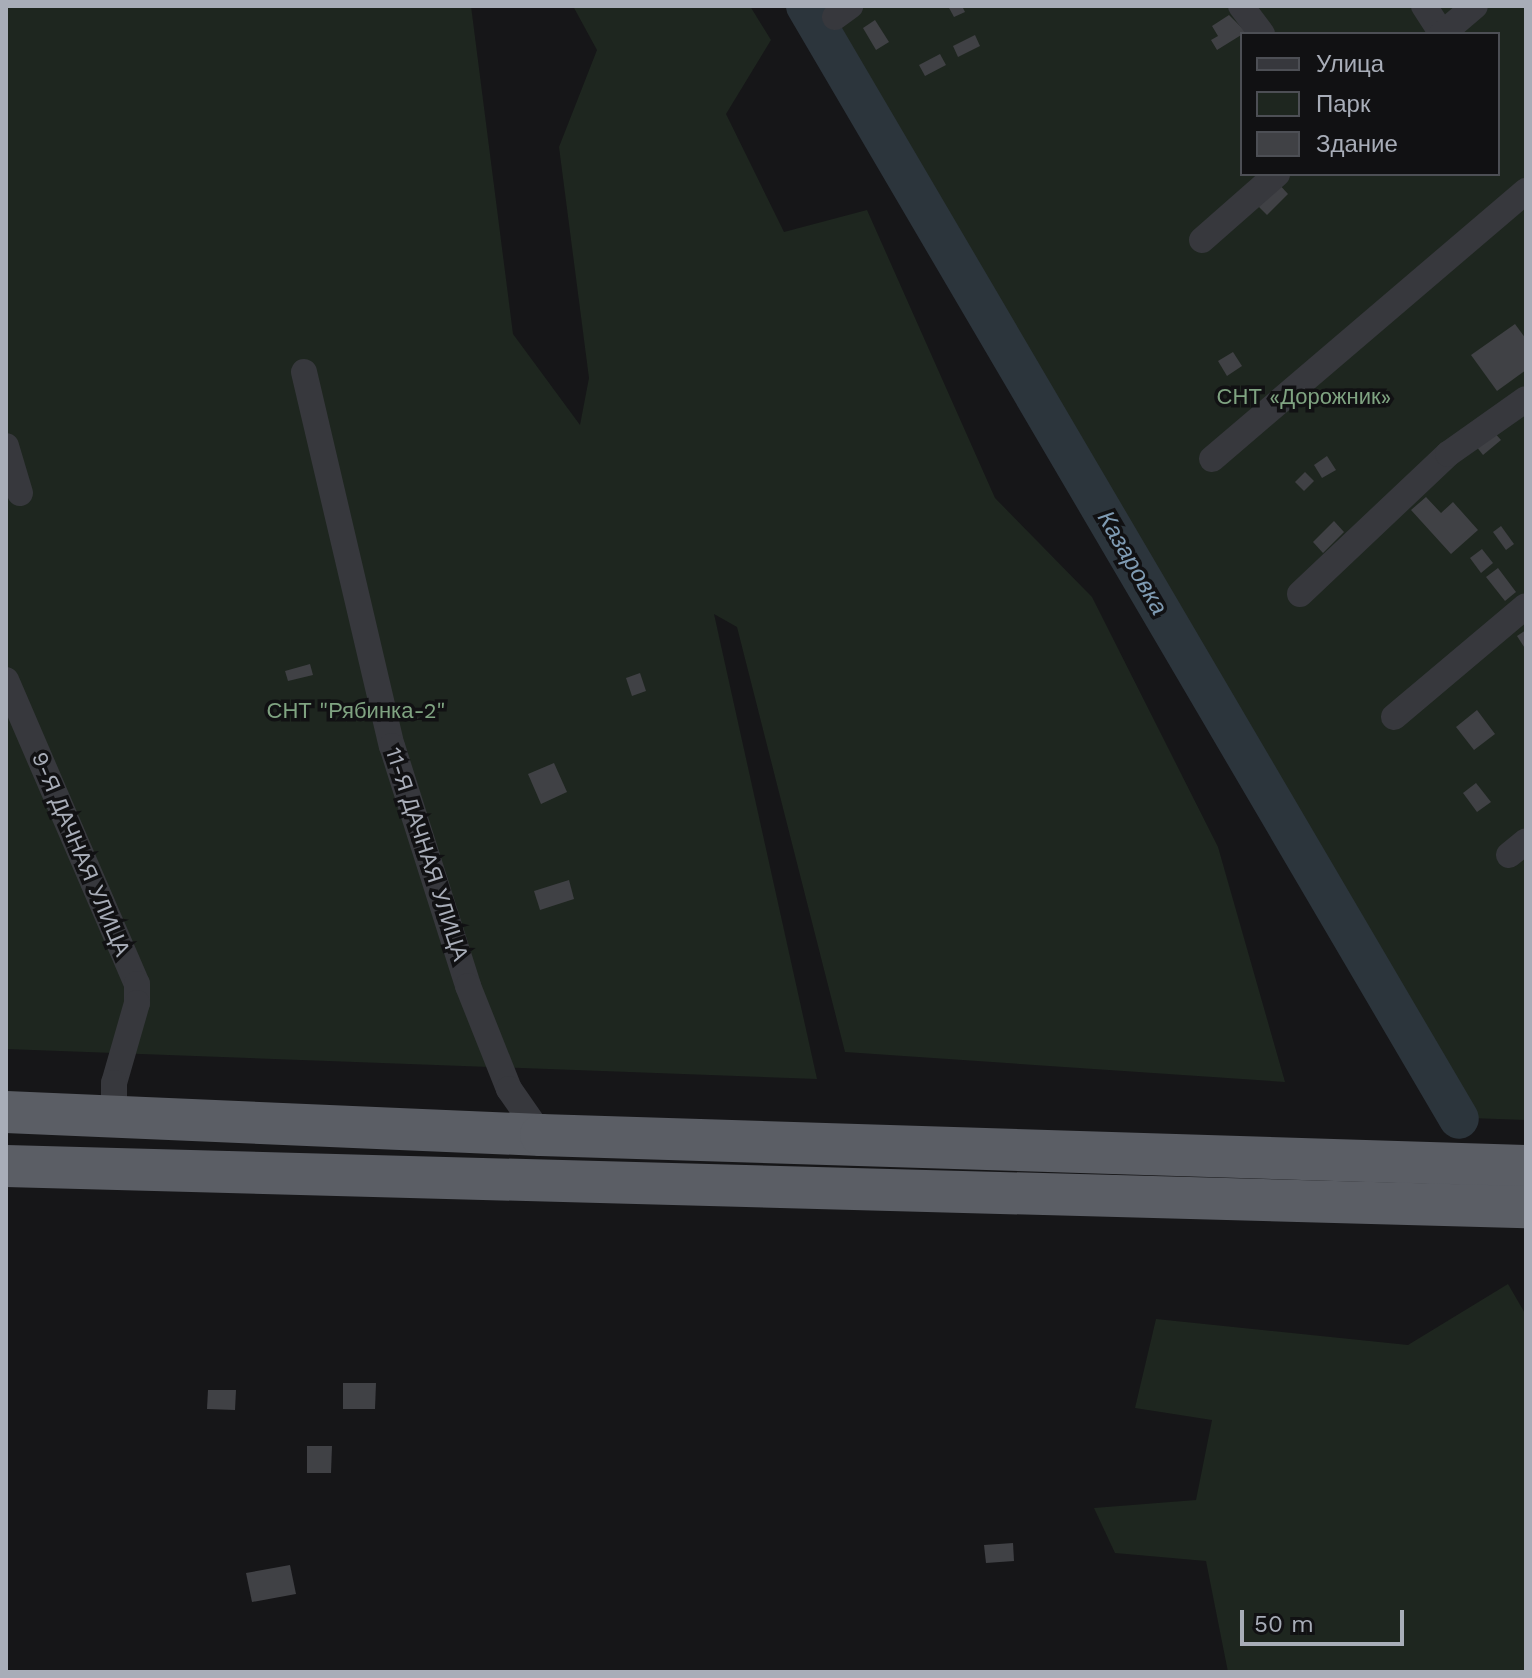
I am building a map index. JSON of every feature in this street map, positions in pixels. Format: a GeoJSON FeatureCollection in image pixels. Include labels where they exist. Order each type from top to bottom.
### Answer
{"type":"FeatureCollection","features":[{"type":"Feature","properties":{"kind":"highway"},"geometry":{"type":"LineString","coordinates":[[6,1112],[541,1135],[1526,1166]]}},
{"type":"Feature","properties":{"kind":"highway"},"geometry":{"type":"LineString","coordinates":[[6,1166],[1526,1207]]}},
{"type":"Feature","properties":{"kind":"street"},"geometry":{"type":"LineString","coordinates":[[1241,6],[1260,32]]}},
{"type":"Feature","properties":{"kind":"street"},"geometry":{"type":"LineString","coordinates":[[1424,6],[1441,32]]}},
{"type":"Feature","properties":{"kind":"street"},"geometry":{"type":"LineString","coordinates":[[1444,32],[1475,6]]}},
{"type":"Feature","properties":{"kind":"street"},"geometry":{"type":"LineString","coordinates":[[1202,240],[1275,176]]}},
{"type":"Feature","properties":{"kind":"street"},"geometry":{"type":"LineString","coordinates":[[1212,459],[1526,191]]}},
{"type":"Feature","properties":{"kind":"street","name":"11-Я ДАЧНАЯ УЛИЦА"},"geometry":{"type":"LineString","coordinates":[[304,372],[392,746],[440,881],[468,986],[509,1089],[541,1135]]}},
{"type":"Feature","properties":{"kind":"street"},"geometry":{"type":"LineString","coordinates":[[1300,594],[1448,454],[1526,399]]}},
{"type":"Feature","properties":{"kind":"street"},"geometry":{"type":"LineString","coordinates":[[6,446],[20,493]]}},
{"type":"Feature","properties":{"kind":"street"},"geometry":{"type":"LineString","coordinates":[[1394,717],[1526,606]]}},
{"type":"Feature","properties":{"kind":"street","name":"9-Я ДАЧНАЯ УЛИЦА"},"geometry":{"type":"LineString","coordinates":[[6,680],[137,984],[137,1003],[114,1083],[114,1115]]}},
{"type":"Feature","properties":{"kind":"green space","name":"СНТ \"Рябинка-2\""},"geometry":{"type":"Polygon","coordinates":[[[6,6],[471,6],[513,334],[580,425],[589,378],[559,147],[597,50],[573,6],[750,6],[771,40],[726,114],[784,232],[867,210],[995,498],[1092,597],[1218,847],[1285,1082],[845,1052],[737,627],[714,614],[817,1079],[6,1049],[6,6]]]}},
{"type":"Feature","properties":{"kind":"green space","name":"СНТ «Дорожник»"},"geometry":{"type":"Polygon","coordinates":[[[813,6],[1526,6],[1526,1120],[1470,1118],[813,6]]]}},
{"type":"Feature","properties":{"kind":"green space"},"geometry":{"type":"Polygon","coordinates":[[[1508,1284],[1526,1315],[1526,1672],[1228,1672],[1206,1561],[1115,1553],[1094,1508],[1196,1500],[1212,1420],[1135,1408],[1156,1319],[1408,1345],[1508,1284]]]}},
{"type":"Feature","properties":{"kind":"building"},"geometry":{"type":"Polygon","coordinates":[[[948,6],[962,6],[965,12],[954,17],[948,6]]]}},
{"type":"Feature","properties":{"kind":"building"},"geometry":{"type":"Polygon","coordinates":[[[1229,15],[1246,32],[1240,32],[1240,36],[1217,50],[1211,40],[1218,36],[1212,26],[1229,15]]]}},
{"type":"Feature","properties":{"kind":"building"},"geometry":{"type":"Polygon","coordinates":[[[875,20],[889,42],[876,50],[863,28],[875,20]]]}},
{"type":"Feature","properties":{"kind":"building"},"geometry":{"type":"Polygon","coordinates":[[[975,35],[980,46],[958,57],[953,46],[975,35]]]}},
{"type":"Feature","properties":{"kind":"building"},"geometry":{"type":"Polygon","coordinates":[[[940,54],[946,65],[925,76],[919,65],[940,54]]]}},
{"type":"Feature","properties":{"kind":"building"},"geometry":{"type":"Polygon","coordinates":[[[1277,182],[1288,194],[1267,215],[1255,203],[1277,182]]]}},
{"type":"Feature","properties":{"kind":"building"},"geometry":{"type":"Polygon","coordinates":[[[1515,324],[1526,339],[1526,370],[1497,391],[1471,355],[1515,324]]]}},
{"type":"Feature","properties":{"kind":"building"},"geometry":{"type":"Polygon","coordinates":[[[1233,352],[1242,366],[1227,376],[1218,361],[1233,352]]]}},
{"type":"Feature","properties":{"kind":"building"},"geometry":{"type":"Polygon","coordinates":[[[1493,431],[1501,440],[1483,455],[1476,446],[1493,431]]]}},
{"type":"Feature","properties":{"kind":"building"},"geometry":{"type":"Polygon","coordinates":[[[1327,456],[1336,470],[1322,478],[1314,465],[1327,456]]]}},
{"type":"Feature","properties":{"kind":"building"},"geometry":{"type":"Polygon","coordinates":[[[1305,472],[1314,481],[1304,491],[1295,482],[1305,472]]]}},
{"type":"Feature","properties":{"kind":"building"},"geometry":{"type":"Polygon","coordinates":[[[1426,497],[1441,513],[1453,502],[1478,530],[1451,554],[1411,510],[1426,497]]]}},
{"type":"Feature","properties":{"kind":"building"},"geometry":{"type":"Polygon","coordinates":[[[1334,521],[1344,532],[1323,553],[1313,542],[1334,521]]]}},
{"type":"Feature","properties":{"kind":"building"},"geometry":{"type":"Polygon","coordinates":[[[1501,526],[1514,544],[1506,550],[1493,532],[1501,526]]]}},
{"type":"Feature","properties":{"kind":"building"},"geometry":{"type":"Polygon","coordinates":[[[1482,549],[1493,563],[1481,573],[1470,558],[1482,549]]]}},
{"type":"Feature","properties":{"kind":"building"},"geometry":{"type":"Polygon","coordinates":[[[1498,568],[1516,592],[1505,601],[1486,577],[1498,568]]]}},
{"type":"Feature","properties":{"kind":"building"},"geometry":{"type":"Polygon","coordinates":[[[1526,630],[1526,650],[1517,636],[1526,630]]]}},
{"type":"Feature","properties":{"kind":"building"},"geometry":{"type":"Polygon","coordinates":[[[310,664],[313,675],[288,681],[285,671],[310,664]]]}},
{"type":"Feature","properties":{"kind":"building"},"geometry":{"type":"Polygon","coordinates":[[[640,673],[646,691],[632,696],[626,678],[640,673]]]}},
{"type":"Feature","properties":{"kind":"building"},"geometry":{"type":"Polygon","coordinates":[[[1477,710],[1495,734],[1474,750],[1456,727],[1477,710]]]}},
{"type":"Feature","properties":{"kind":"building"},"geometry":{"type":"Polygon","coordinates":[[[554,763],[567,792],[541,804],[528,774],[554,763]]]}},
{"type":"Feature","properties":{"kind":"building"},"geometry":{"type":"Polygon","coordinates":[[[1476,783],[1491,802],[1477,812],[1463,793],[1476,783]]]}},
{"type":"Feature","properties":{"kind":"building"},"geometry":{"type":"Polygon","coordinates":[[[569,880],[574,899],[540,910],[534,891],[569,880]]]}},
{"type":"Feature","properties":{"kind":"building"},"geometry":{"type":"Polygon","coordinates":[[[343,1383],[376,1383],[375,1409],[343,1409],[343,1383]]]}},
{"type":"Feature","properties":{"kind":"building"},"geometry":{"type":"Polygon","coordinates":[[[208,1390],[236,1390],[235,1410],[207,1409],[208,1390]]]}},
{"type":"Feature","properties":{"kind":"building"},"geometry":{"type":"Polygon","coordinates":[[[307,1446],[332,1446],[331,1473],[307,1473],[307,1446]]]}},
{"type":"Feature","properties":{"kind":"building"},"geometry":{"type":"Polygon","coordinates":[[[1013,1543],[1014,1561],[986,1563],[984,1545],[1013,1543]]]}},
{"type":"Feature","properties":{"kind":"building"},"geometry":{"type":"Polygon","coordinates":[[[290,1565],[296,1594],[252,1602],[246,1573],[290,1565]]]}},
{"type":"Feature","properties":{"kind":"waterway","name":"Казаровка"},"geometry":{"type":"LineString","coordinates":[[806,6],[1459,1119]]}}]}
